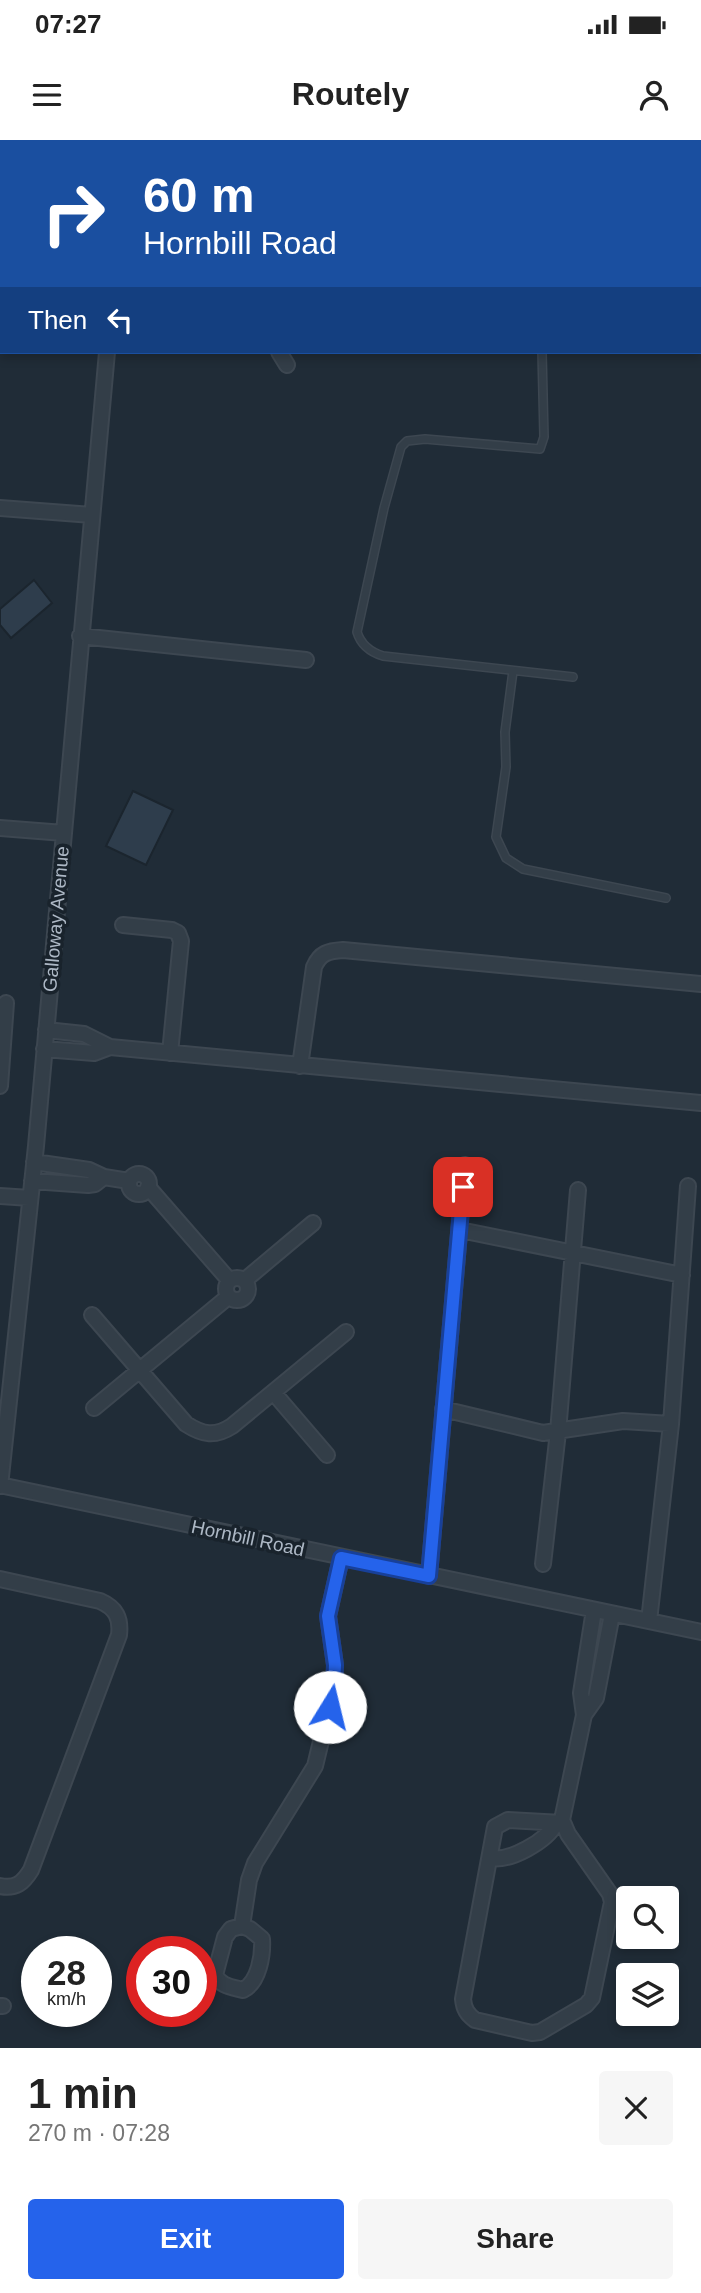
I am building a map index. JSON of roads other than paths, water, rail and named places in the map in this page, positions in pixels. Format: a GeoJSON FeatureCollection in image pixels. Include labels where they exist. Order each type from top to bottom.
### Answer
{"type":"FeatureCollection","features":[{"type":"Feature","properties":{"kind":"street","name":"Galloway Avenue"},"geometry":{"type":"LineString","coordinates":[[0,1485],[34,1162],[107,354]]}},
{"type":"Feature","properties":{"kind":"street"},"geometry":{"type":"LineString","coordinates":[[280,354],[287,365]]}},
{"type":"Feature","properties":{"kind":"street"},"geometry":{"type":"LineString","coordinates":[[0,508],[92,515]]}},
{"type":"Feature","properties":{"kind":"street"},"geometry":{"type":"LineString","coordinates":[[80,636],[306,660]]}},
{"type":"Feature","properties":{"kind":"street"},"geometry":{"type":"LineString","coordinates":[[0,828],[64,833]]}},
{"type":"Feature","properties":{"kind":"street"},"geometry":{"type":"LineString","coordinates":[[123,925],[172,930],[178,933],[181,941],[170,1053]]}},
{"type":"Feature","properties":{"kind":"street"},"geometry":{"type":"LineString","coordinates":[[300,1066],[314,967],[322,954],[331,951],[701,984]]}},
{"type":"Feature","properties":{"kind":"street"},"geometry":{"type":"LineString","coordinates":[[0,1086],[6,1003]]}},
{"type":"Feature","properties":{"kind":"street"},"geometry":{"type":"LineString","coordinates":[[46,1030],[84,1034],[110,1047],[701,1103]]}},
{"type":"Feature","properties":{"kind":"street"},"geometry":{"type":"LineString","coordinates":[[44,1049],[94,1053],[110,1047]]}},
{"type":"Feature","properties":{"kind":"street"},"geometry":{"type":"LineString","coordinates":[[34,1162],[89,1170],[104,1177],[129,1181],[135,1175],[144,1175],[149,1182],[148,1187],[229,1280]]}},
{"type":"Feature","properties":{"kind":"street"},"geometry":{"type":"LineString","coordinates":[[429,1576],[465,1165]]}},
{"type":"Feature","properties":{"kind":"street"},"geometry":{"type":"LineString","coordinates":[[32,1181],[88,1185],[104,1177]]}},
{"type":"Feature","properties":{"kind":"street"},"geometry":{"type":"LineString","coordinates":[[649,1621],[671,1424],[688,1186]]}},
{"type":"Feature","properties":{"kind":"street"},"geometry":{"type":"LineString","coordinates":[[543,1564],[558,1432],[578,1190]]}},
{"type":"Feature","properties":{"kind":"street"},"geometry":{"type":"LineString","coordinates":[[0,1196],[30,1198]]}},
{"type":"Feature","properties":{"kind":"street"},"geometry":{"type":"LineString","coordinates":[[245,1280],[313,1223]]}},
{"type":"Feature","properties":{"kind":"street"},"geometry":{"type":"LineString","coordinates":[[460,1230],[682,1275]]}},
{"type":"Feature","properties":{"kind":"street"},"geometry":{"type":"LineString","coordinates":[[240,1277],[245,1280],[248,1288],[243,1298],[236,1300],[225,1292],[229,1280],[240,1277]]}},
{"type":"Feature","properties":{"kind":"street"},"geometry":{"type":"LineString","coordinates":[[94,1408],[229,1297]]}},
{"type":"Feature","properties":{"kind":"street"},"geometry":{"type":"LineString","coordinates":[[92,1315],[186,1424],[207,1434],[219,1434],[232,1426],[346,1332]]}},
{"type":"Feature","properties":{"kind":"street"},"geometry":{"type":"LineString","coordinates":[[273,1392],[327,1455]]}},
{"type":"Feature","properties":{"kind":"street"},"geometry":{"type":"LineString","coordinates":[[443,1409],[543,1433],[623,1421],[671,1424]]}},
{"type":"Feature","properties":{"kind":"street","name":"Hornbill Road"},"geometry":{"type":"LineString","coordinates":[[0,1485],[701,1632]]}},
{"type":"Feature","properties":{"kind":"street"},"geometry":{"type":"LineString","coordinates":[[242,1926],[249,1880],[255,1863],[315,1766],[334,1687],[335,1665],[328,1616],[341,1558]]}},
{"type":"Feature","properties":{"kind":"street"},"geometry":{"type":"LineString","coordinates":[[0,1579],[100,1601],[114,1609],[120,1624],[119,1635],[31,1870],[20,1884],[13,1887],[0,1886]]}},
{"type":"Feature","properties":{"kind":"street"},"geometry":{"type":"LineString","coordinates":[[490,1858],[507,1858],[547,1835],[559,1823],[584,1715],[581,1693],[594,1610]]}},
{"type":"Feature","properties":{"kind":"street"},"geometry":{"type":"LineString","coordinates":[[584,1715],[596,1698],[612,1614]]}},
{"type":"Feature","properties":{"kind":"street"},"geometry":{"type":"LineString","coordinates":[[508,1819],[559,1823],[607,1886],[611,1902],[592,1998],[586,2005],[540,2032],[532,2033],[475,2020],[464,2007],[463,1999],[490,1858],[494,1832],[502,1822],[508,1819]]}},
{"type":"Feature","properties":{"kind":"street"},"geometry":{"type":"LineString","coordinates":[[217,1954],[231,1929],[242,1926],[262,1939],[263,1949],[254,1980],[243,1990],[217,1980]]}},
{"type":"Feature","properties":{"kind":"lane"},"geometry":{"type":"LineString","coordinates":[[542,354],[544,437],[540,449],[425,439],[407,441],[401,447],[357,626],[359,638],[366,647],[383,656],[572,677]]}},
{"type":"Feature","properties":{"kind":"lane"},"geometry":{"type":"LineString","coordinates":[[513,671],[505,732],[506,767],[496,838],[506,858],[523,869],[666,898]]}}]}
